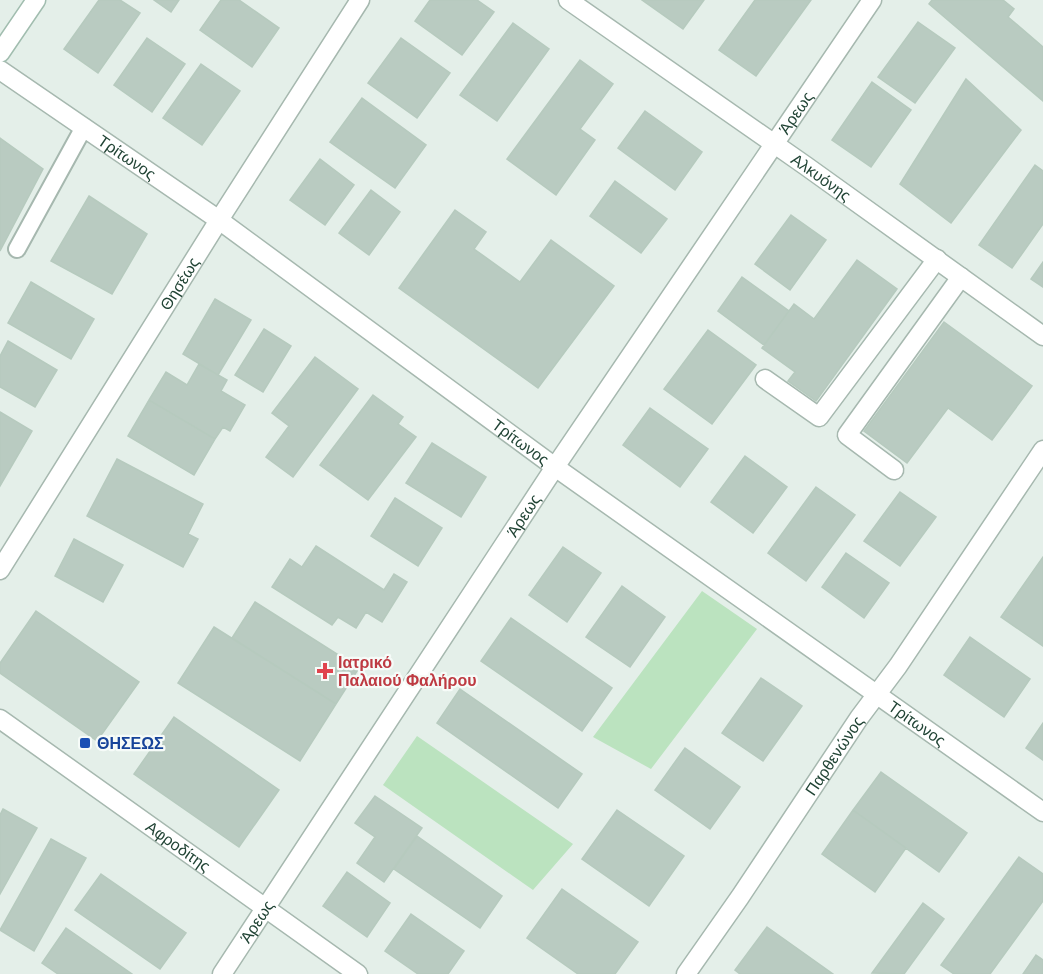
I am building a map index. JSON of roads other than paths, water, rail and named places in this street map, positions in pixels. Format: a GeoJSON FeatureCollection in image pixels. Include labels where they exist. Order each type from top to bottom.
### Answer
{"type":"FeatureCollection","features":[{"type":"Feature","properties":{"kind":"street"},"geometry":{"type":"LineString","coordinates":[[0,53],[36,0]]}},
{"type":"Feature","properties":{"kind":"street","name":"Θησέως"},"geometry":{"type":"LineString","coordinates":[[0,570],[360,0]]}},
{"type":"Feature","properties":{"kind":"street","name":"Αλκυόνης"},"geometry":{"type":"LineString","coordinates":[[568,0],[775,144],[1043,336]]}},
{"type":"Feature","properties":{"kind":"street","name":"Άρεως"},"geometry":{"type":"LineString","coordinates":[[222,974],[555,467],[872,0]]}},
{"type":"Feature","properties":{"kind":"street","name":"Τρίτωνος"},"geometry":{"type":"LineString","coordinates":[[0,70],[219,220],[555,467],[1043,812]]}},
{"type":"Feature","properties":{"kind":"street"},"geometry":{"type":"LineString","coordinates":[[765,379],[819,417],[937,259]]}},
{"type":"Feature","properties":{"kind":"street"},"geometry":{"type":"LineString","coordinates":[[894,470],[847,435],[961,277]]}},
{"type":"Feature","properties":{"kind":"street","name":"Παρθενώνος"},"geometry":{"type":"LineString","coordinates":[[686,974],[1043,450]]}},
{"type":"Feature","properties":{"kind":"street","name":"Αφροδίτης"},"geometry":{"type":"LineString","coordinates":[[0,719],[358,974]]}},
{"type":"Feature","properties":{"kind":"lane"},"geometry":{"type":"LineString","coordinates":[[17,249],[84,127]]}},
{"type":"Feature","properties":{"kind":"place","name":"Ιατρικό Παλαιού Φαλήρου"},"geometry":{"type":"Point","coordinates":[325,671]}},
{"type":"Feature","properties":{"kind":"place","name":"ΘΗΣΕΩΣ"},"geometry":{"type":"Point","coordinates":[85,743]}}]}
